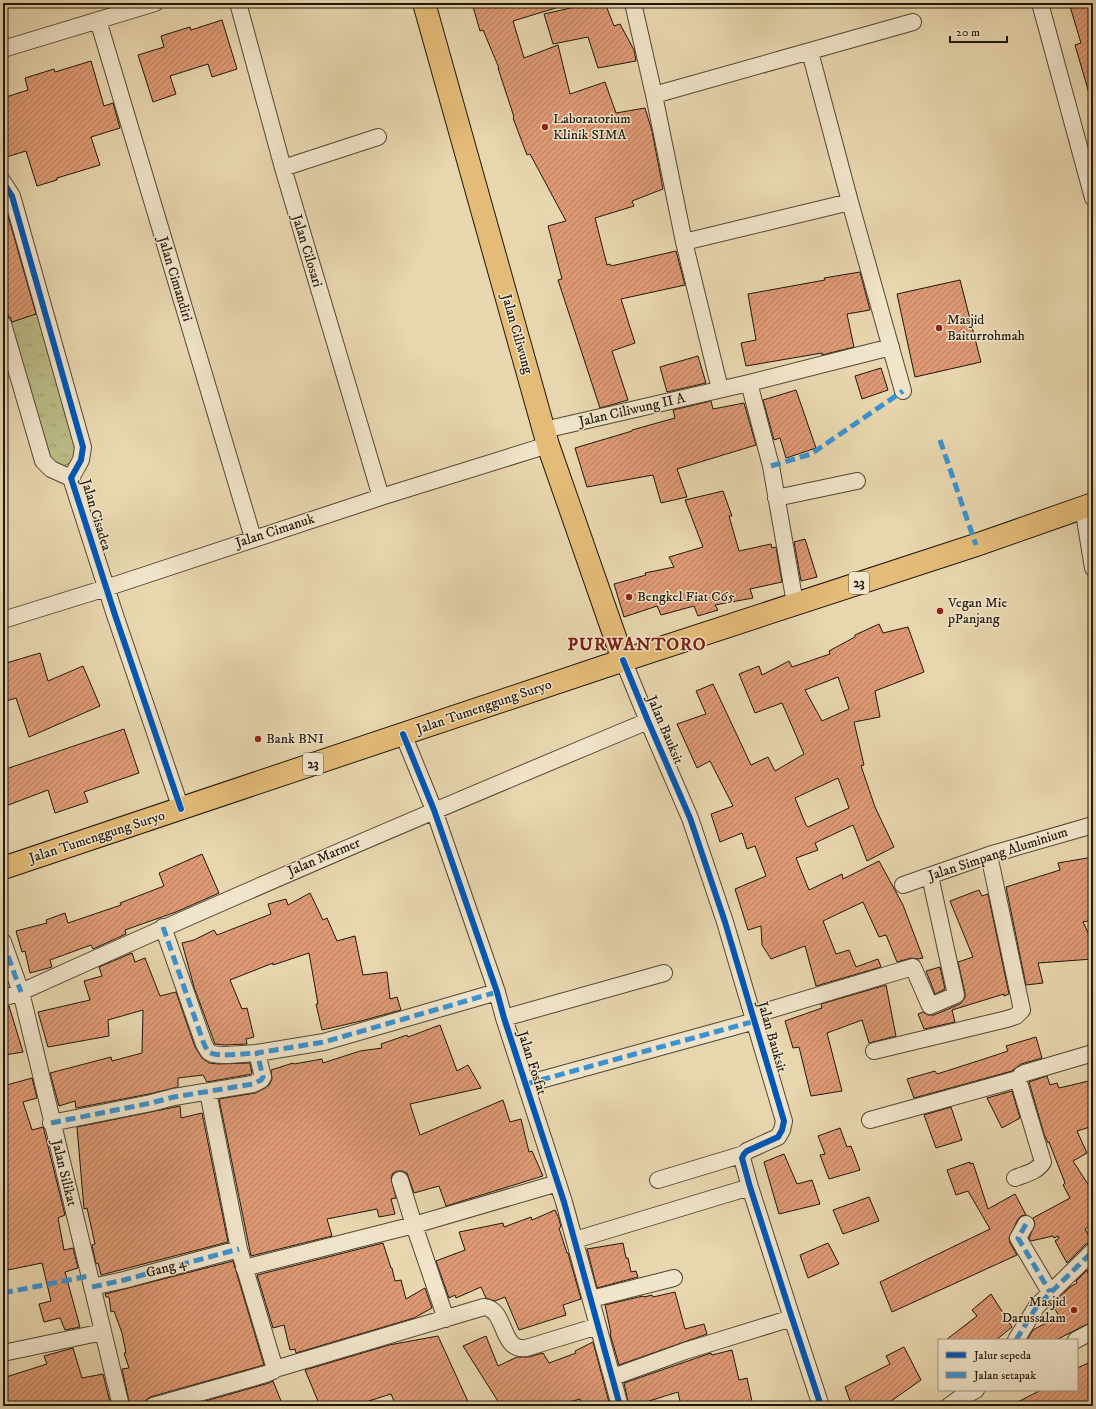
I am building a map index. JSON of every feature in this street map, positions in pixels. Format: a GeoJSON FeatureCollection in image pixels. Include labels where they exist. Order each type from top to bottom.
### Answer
{"type":"FeatureCollection","features":[{"type":"Feature","properties":{"kind":"main road","name":"Jalan Ciliwung"},"geometry":{"type":"LineString","coordinates":[[424,3],[546,438],[623,660]]}},
{"type":"Feature","properties":{"kind":"main road","name":"23"},"geometry":{"type":"LineString","coordinates":[[623,660],[976,545],[1088,505]]}},
{"type":"Feature","properties":{"kind":"main road","name":"Jalan Tumenggung Suryo"},"geometry":{"type":"LineString","coordinates":[[3,868],[623,660]]}},
{"type":"Feature","properties":{"kind":"street"},"geometry":{"type":"LineString","coordinates":[[3,49],[155,3]]}},
{"type":"Feature","properties":{"kind":"street","name":"Jalan Cilosari"},"geometry":{"type":"LineString","coordinates":[[238,3],[283,168],[381,497]]}},
{"type":"Feature","properties":{"kind":"street"},"geometry":{"type":"LineString","coordinates":[[633,3],[654,95],[684,242],[720,389]]}},
{"type":"Feature","properties":{"kind":"street"},"geometry":{"type":"LineString","coordinates":[[1040,3],[1093,198]]}},
{"type":"Feature","properties":{"kind":"street","name":"Jalan Cimandiri"},"geometry":{"type":"LineString","coordinates":[[98,20],[252,538]]}},
{"type":"Feature","properties":{"kind":"street"},"geometry":{"type":"LineString","coordinates":[[654,95],[913,22]]}},
{"type":"Feature","properties":{"kind":"street"},"geometry":{"type":"LineString","coordinates":[[810,52],[903,391]]}},
{"type":"Feature","properties":{"kind":"street"},"geometry":{"type":"LineString","coordinates":[[283,168],[378,137]]}},
{"type":"Feature","properties":{"kind":"street","name":"Jalan Cisadea"},"geometry":{"type":"LineString","coordinates":[[3,182],[12,196],[83,446],[81,460],[71,478],[106,588],[181,809]]}},
{"type":"Feature","properties":{"kind":"street"},"geometry":{"type":"LineString","coordinates":[[684,242],[850,202]]}},
{"type":"Feature","properties":{"kind":"street","name":"Jalan Cisadea"},"geometry":{"type":"LineString","coordinates":[[3,324],[43,461],[51,469],[71,478]]}},
{"type":"Feature","properties":{"kind":"street","name":"Jalan Ciliwung II A"},"geometry":{"type":"LineString","coordinates":[[546,438],[720,389],[891,347]]}},
{"type":"Feature","properties":{"kind":"street"},"geometry":{"type":"LineString","coordinates":[[749,382],[771,466],[795,603]]}},
{"type":"Feature","properties":{"kind":"street","name":"Jalan Cimanuk"},"geometry":{"type":"LineString","coordinates":[[3,620],[106,588],[252,538],[381,497],[546,438]]}},
{"type":"Feature","properties":{"kind":"street"},"geometry":{"type":"LineString","coordinates":[[776,498],[857,481]]}},
{"type":"Feature","properties":{"kind":"street"},"geometry":{"type":"LineString","coordinates":[[1088,505],[1093,568]]}},
{"type":"Feature","properties":{"kind":"street","name":"Jalan Bauksit"},"geometry":{"type":"LineString","coordinates":[[623,660],[690,818],[725,922],[784,1121],[782,1130],[778,1136],[744,1154],[658,1180]]}},
{"type":"Feature","properties":{"kind":"street","name":"Jalan Marmer"},"geometry":{"type":"LineString","coordinates":[[3,998],[21,992],[163,927],[434,810],[648,722]]}},
{"type":"Feature","properties":{"kind":"street","name":"Jalan Fosfat"},"geometry":{"type":"LineString","coordinates":[[403,734],[434,810],[497,992],[575,1240],[620,1406]]}},
{"type":"Feature","properties":{"kind":"street","name":"Jalan Simpang Aluminium"},"geometry":{"type":"LineString","coordinates":[[903,885],[989,855],[1093,825]]}},
{"type":"Feature","properties":{"kind":"street"},"geometry":{"type":"LineString","coordinates":[[874,1051],[1007,1019],[1016,1016],[1022,1010],[989,855]]}},
{"type":"Feature","properties":{"kind":"street"},"geometry":{"type":"LineString","coordinates":[[526,1084],[754,1018],[913,967],[930,1006],[956,995],[930,876]]}},
{"type":"Feature","properties":{"kind":"street"},"geometry":{"type":"LineString","coordinates":[[163,927],[204,1044],[208,1052],[220,1055],[257,1053],[324,1042],[497,992]]}},
{"type":"Feature","properties":{"kind":"street","name":"Jalan Silikat"},"geometry":{"type":"LineString","coordinates":[[3,942],[21,992],[51,1123],[121,1406]]}},
{"type":"Feature","properties":{"kind":"street"},"geometry":{"type":"LineString","coordinates":[[504,1018],[664,973]]}},
{"type":"Feature","properties":{"kind":"street"},"geometry":{"type":"LineString","coordinates":[[51,1123],[174,1097],[253,1084],[261,1080],[263,1077],[257,1053]]}},
{"type":"Feature","properties":{"kind":"street"},"geometry":{"type":"LineString","coordinates":[[870,1120],[1018,1080],[1021,1075],[1025,1073],[1093,1053]]}},
{"type":"Feature","properties":{"kind":"street"},"geometry":{"type":"LineString","coordinates":[[1014,1178],[1035,1171],[1043,1162],[1018,1080]]}},
{"type":"Feature","properties":{"kind":"street"},"geometry":{"type":"LineString","coordinates":[[208,1092],[239,1249],[274,1369]]}},
{"type":"Feature","properties":{"kind":"street"},"geometry":{"type":"LineString","coordinates":[[744,1154],[742,1158],[750,1187],[821,1406]]}},
{"type":"Feature","properties":{"kind":"street"},"geometry":{"type":"LineString","coordinates":[[400,1180],[446,1319]]}},
{"type":"Feature","properties":{"kind":"street"},"geometry":{"type":"LineString","coordinates":[[244,1268],[414,1225],[558,1183]]}},
{"type":"Feature","properties":{"kind":"street"},"geometry":{"type":"LineString","coordinates":[[575,1240],[750,1187]]}},
{"type":"Feature","properties":{"kind":"street"},"geometry":{"type":"LineString","coordinates":[[1026,1224],[1018,1238],[1050,1292]]}},
{"type":"Feature","properties":{"kind":"street","name":"Gang 4"},"geometry":{"type":"LineString","coordinates":[[92,1287],[124,1280],[239,1249]]}},
{"type":"Feature","properties":{"kind":"street"},"geometry":{"type":"LineString","coordinates":[[1017,1339],[1037,1306],[1093,1251]]}},
{"type":"Feature","properties":{"kind":"street"},"geometry":{"type":"LineString","coordinates":[[591,1299],[674,1278]]}},
{"type":"Feature","properties":{"kind":"street"},"geometry":{"type":"LineString","coordinates":[[153,1406],[266,1374],[274,1369],[479,1308],[488,1307],[496,1312],[508,1339],[513,1346],[522,1349],[598,1326]]}},
{"type":"Feature","properties":{"kind":"street"},"geometry":{"type":"LineString","coordinates":[[613,1377],[685,1352],[792,1318]]}},
{"type":"Feature","properties":{"kind":"street"},"geometry":{"type":"LineString","coordinates":[[1078,1339],[1093,1331]]}},
{"type":"Feature","properties":{"kind":"street"},"geometry":{"type":"LineString","coordinates":[[3,1353],[103,1332]]}},
{"type":"Feature","properties":{"kind":"street"},"geometry":{"type":"LineString","coordinates":[[949,1406],[960,1398],[974,1391]]}},
{"type":"Feature","properties":{"kind":"green space"},"geometry":{"type":"Polygon","coordinates":[[[3,194],[77,454],[67,465],[58,466],[47,457],[3,305],[3,194]]]}},
{"type":"Feature","properties":{"kind":"building"},"geometry":{"type":"Polygon","coordinates":[[[472,3],[559,3],[559,7],[513,21],[524,58],[558,45],[570,94],[605,82],[616,113],[645,108],[652,131],[663,189],[632,201],[634,206],[595,218],[607,265],[610,264],[611,266],[676,251],[685,285],[621,299],[635,343],[612,351],[628,400],[600,408],[558,280],[562,279],[548,226],[566,221],[530,154],[527,155],[513,118],[514,117],[499,68],[483,30],[480,31],[472,3]]]}},
{"type":"Feature","properties":{"kind":"building"},"geometry":{"type":"Polygon","coordinates":[[[575,3],[605,3],[614,26],[620,24],[634,50],[636,61],[598,68],[588,37],[553,44],[544,14],[575,7],[575,3]]]}},
{"type":"Feature","properties":{"kind":"building"},"geometry":{"type":"Polygon","coordinates":[[[1069,3],[1087,3],[1093,20],[1093,92],[1089,93],[1075,45],[1081,43],[1069,3]]]}},
{"type":"Feature","properties":{"kind":"building"},"geometry":{"type":"Polygon","coordinates":[[[222,20],[237,69],[212,77],[208,64],[170,76],[176,94],[153,102],[138,55],[164,47],[161,36],[190,27],[191,30],[222,20]]]}},
{"type":"Feature","properties":{"kind":"building"},"geometry":{"type":"Polygon","coordinates":[[[91,61],[104,106],[113,103],[120,128],[91,137],[100,165],[57,178],[57,180],[37,186],[26,151],[3,158],[3,98],[28,90],[25,78],[54,69],[55,72],[91,61]]]}},
{"type":"Feature","properties":{"kind":"building"},"geometry":{"type":"Polygon","coordinates":[[[3,205],[5,205],[36,314],[12,322],[10,317],[6,315],[3,304],[3,205]]]}},
{"type":"Feature","properties":{"kind":"building"},"geometry":{"type":"Polygon","coordinates":[[[860,272],[870,310],[847,314],[854,347],[822,355],[822,353],[746,366],[741,343],[756,340],[748,294],[860,272]]]}},
{"type":"Feature","properties":{"kind":"building","name":"Masjid Baiturrohmah"},"geometry":{"type":"Polygon","coordinates":[[[960,280],[981,362],[915,377],[897,294],[960,280]]]}},
{"type":"Feature","properties":{"kind":"building"},"geometry":{"type":"Polygon","coordinates":[[[698,356],[706,383],[667,392],[660,367],[698,356]]]}},
{"type":"Feature","properties":{"kind":"building"},"geometry":{"type":"Polygon","coordinates":[[[881,368],[888,390],[862,399],[855,376],[881,368]]]}},
{"type":"Feature","properties":{"kind":"building"},"geometry":{"type":"Polygon","coordinates":[[[796,390],[816,448],[786,458],[780,438],[774,440],[763,400],[796,390]]]}},
{"type":"Feature","properties":{"kind":"building"},"geometry":{"type":"Polygon","coordinates":[[[711,401],[713,409],[744,403],[756,445],[677,469],[687,497],[661,503],[653,475],[587,487],[575,448],[675,418],[673,410],[711,401]]]}},
{"type":"Feature","properties":{"kind":"building"},"geometry":{"type":"Polygon","coordinates":[[[723,491],[732,516],[729,516],[739,551],[771,544],[772,548],[776,547],[782,582],[750,589],[753,598],[715,605],[718,610],[698,616],[694,606],[661,615],[657,606],[624,617],[614,584],[646,575],[645,573],[674,567],[669,557],[703,547],[685,500],[723,491]]]}},
{"type":"Feature","properties":{"kind":"building"},"geometry":{"type":"Polygon","coordinates":[[[805,539],[817,577],[801,581],[794,542],[805,539]]]}},
{"type":"Feature","properties":{"kind":"building"},"geometry":{"type":"Polygon","coordinates":[[[879,624],[883,633],[908,627],[924,672],[875,691],[880,717],[854,722],[864,765],[861,766],[875,807],[894,847],[867,861],[853,825],[815,843],[818,850],[796,858],[809,890],[842,874],[843,879],[879,861],[903,905],[923,958],[911,958],[897,962],[886,935],[879,937],[863,902],[823,921],[836,954],[849,950],[856,967],[878,959],[881,967],[816,986],[805,946],[771,959],[762,945],[761,926],[748,930],[735,889],[766,876],[755,846],[747,849],[742,833],[720,842],[711,814],[733,806],[710,761],[697,768],[677,724],[706,714],[696,691],[713,684],[751,765],[768,757],[775,771],[804,754],[782,703],[755,713],[739,674],[759,666],[762,675],[789,661],[792,667],[830,654],[829,651],[855,637],[855,635],[879,624]],[[838,677],[805,690],[822,721],[849,709],[838,677]],[[838,778],[795,798],[808,827],[849,808],[838,778]]]}},
{"type":"Feature","properties":{"kind":"building"},"geometry":{"type":"Polygon","coordinates":[[[40,653],[48,681],[83,666],[100,706],[29,737],[16,698],[3,702],[3,664],[40,653]]]}},
{"type":"Feature","properties":{"kind":"building"},"geometry":{"type":"Polygon","coordinates":[[[124,729],[139,773],[84,792],[88,802],[55,813],[48,790],[3,807],[3,770],[124,729]]]}},
{"type":"Feature","properties":{"kind":"building"},"geometry":{"type":"Polygon","coordinates":[[[202,854],[219,893],[176,912],[125,930],[126,934],[93,949],[91,945],[50,960],[52,967],[30,973],[25,951],[22,952],[16,931],[47,923],[46,920],[65,913],[68,923],[121,905],[120,903],[164,886],[159,873],[202,854]]]}},
{"type":"Feature","properties":{"kind":"building"},"geometry":{"type":"Polygon","coordinates":[[[1093,857],[1093,920],[1083,922],[1093,943],[1093,959],[1038,963],[1043,983],[1026,985],[1006,887],[1060,870],[1058,863],[1093,857]]]}},
{"type":"Feature","properties":{"kind":"building"},"geometry":{"type":"Polygon","coordinates":[[[979,890],[982,896],[988,894],[1009,994],[1004,996],[1004,994],[952,1010],[955,1022],[924,1029],[918,1014],[923,1012],[928,1015],[934,1015],[960,1004],[965,998],[958,962],[973,957],[950,901],[979,890]]]}},
{"type":"Feature","properties":{"kind":"building"},"geometry":{"type":"Polygon","coordinates":[[[310,893],[323,920],[327,918],[337,941],[355,936],[363,975],[387,972],[390,999],[397,997],[401,1010],[322,1030],[316,1004],[318,1004],[309,953],[273,965],[273,963],[230,980],[242,1009],[247,1008],[254,1037],[246,1039],[247,1044],[215,1044],[194,987],[182,943],[194,940],[214,930],[217,935],[271,914],[268,904],[286,899],[288,905],[310,893]]]}},
{"type":"Feature","properties":{"kind":"building"},"geometry":{"type":"Polygon","coordinates":[[[132,953],[135,962],[145,958],[160,996],[176,992],[195,1047],[202,1058],[209,1063],[218,1064],[250,1063],[252,1074],[207,1082],[203,1075],[178,1078],[178,1087],[149,1094],[76,1108],[75,1101],[59,1106],[50,1073],[111,1057],[112,1061],[142,1053],[143,1010],[108,1020],[109,1036],[48,1047],[38,1012],[90,1000],[84,981],[102,976],[99,967],[132,953]]]}},
{"type":"Feature","properties":{"kind":"building"},"geometry":{"type":"Polygon","coordinates":[[[940,967],[945,989],[935,994],[926,971],[940,967]]]}},
{"type":"Feature","properties":{"kind":"building"},"geometry":{"type":"Polygon","coordinates":[[[886,985],[896,1036],[869,1043],[862,1020],[827,1033],[842,1091],[811,1096],[799,1047],[793,1048],[785,1021],[822,1008],[821,1004],[886,985]]]}},
{"type":"Feature","properties":{"kind":"building"},"geometry":{"type":"Polygon","coordinates":[[[9,1006],[23,1052],[5,1055],[3,1044],[3,1007],[9,1006]]]}},
{"type":"Feature","properties":{"kind":"building"},"geometry":{"type":"Polygon","coordinates":[[[440,1025],[457,1071],[468,1065],[481,1088],[410,1104],[420,1135],[503,1100],[510,1122],[521,1119],[529,1152],[532,1151],[543,1176],[446,1206],[439,1186],[414,1193],[407,1173],[398,1171],[393,1173],[391,1178],[396,1198],[391,1199],[395,1214],[379,1217],[377,1209],[327,1219],[332,1236],[251,1256],[219,1099],[255,1093],[265,1088],[269,1085],[272,1079],[271,1070],[293,1063],[322,1059],[323,1063],[360,1051],[382,1048],[381,1044],[407,1035],[408,1037],[440,1025]]]}},
{"type":"Feature","properties":{"kind":"building"},"geometry":{"type":"Polygon","coordinates":[[[1036,1037],[1042,1058],[1021,1064],[1012,1071],[914,1098],[907,1079],[935,1071],[937,1074],[984,1059],[1008,1051],[1006,1046],[1036,1037]]]}},
{"type":"Feature","properties":{"kind":"building"},"geometry":{"type":"Polygon","coordinates":[[[1047,1076],[1050,1085],[1057,1083],[1059,1088],[1093,1080],[1093,1126],[1077,1131],[1087,1153],[1073,1161],[1093,1192],[1093,1223],[1085,1229],[1092,1242],[1086,1244],[1067,1263],[1055,1241],[1059,1238],[1058,1236],[1054,1238],[1053,1236],[1031,1241],[1029,1238],[1035,1224],[1033,1218],[1070,1198],[1063,1185],[1065,1183],[1049,1142],[1048,1143],[1044,1134],[1029,1082],[1047,1076]]]}},
{"type":"Feature","properties":{"kind":"building"},"geometry":{"type":"Polygon","coordinates":[[[32,1078],[37,1098],[23,1102],[32,1130],[43,1127],[44,1130],[65,1215],[58,1218],[64,1250],[73,1248],[78,1268],[65,1272],[80,1327],[65,1330],[60,1318],[44,1322],[39,1304],[51,1301],[42,1263],[3,1271],[3,1086],[32,1078]]]}},
{"type":"Feature","properties":{"kind":"building"},"geometry":{"type":"Polygon","coordinates":[[[1012,1091],[1020,1118],[1002,1128],[987,1098],[1012,1091]]]}},
{"type":"Feature","properties":{"kind":"building"},"geometry":{"type":"Polygon","coordinates":[[[180,1106],[181,1118],[202,1113],[228,1242],[101,1275],[98,1263],[96,1264],[92,1245],[95,1244],[87,1208],[84,1209],[77,1127],[180,1106]]]}},
{"type":"Feature","properties":{"kind":"building"},"geometry":{"type":"Polygon","coordinates":[[[951,1107],[962,1140],[936,1148],[924,1115],[951,1107]]]}},
{"type":"Feature","properties":{"kind":"building"},"geometry":{"type":"Polygon","coordinates":[[[840,1128],[847,1147],[851,1146],[860,1170],[829,1179],[820,1155],[825,1154],[818,1136],[840,1128]]]}},
{"type":"Feature","properties":{"kind":"building"},"geometry":{"type":"Polygon","coordinates":[[[784,1154],[797,1184],[812,1180],[820,1204],[779,1214],[764,1162],[784,1154]]]}},
{"type":"Feature","properties":{"kind":"building"},"geometry":{"type":"Polygon","coordinates":[[[970,1162],[970,1164],[973,1163],[988,1209],[1015,1194],[1026,1215],[1021,1216],[1018,1219],[1009,1238],[1010,1243],[1017,1255],[892,1312],[880,1282],[990,1229],[968,1191],[956,1195],[947,1170],[970,1162]]]}},
{"type":"Feature","properties":{"kind":"building"},"geometry":{"type":"Polygon","coordinates":[[[869,1197],[879,1221],[843,1234],[833,1210],[869,1197]]]}},
{"type":"Feature","properties":{"kind":"building"},"geometry":{"type":"Polygon","coordinates":[[[555,1210],[559,1219],[561,1227],[559,1228],[581,1299],[563,1305],[566,1315],[519,1330],[505,1297],[495,1301],[486,1298],[481,1287],[456,1298],[455,1295],[449,1298],[436,1261],[465,1250],[459,1232],[503,1223],[504,1227],[531,1217],[532,1220],[555,1210]]]}},
{"type":"Feature","properties":{"kind":"building"},"geometry":{"type":"Polygon","coordinates":[[[383,1243],[395,1281],[401,1280],[406,1299],[425,1288],[432,1308],[414,1318],[296,1353],[295,1349],[290,1350],[284,1325],[273,1328],[257,1275],[383,1243]]]}},
{"type":"Feature","properties":{"kind":"building"},"geometry":{"type":"Polygon","coordinates":[[[623,1243],[631,1272],[636,1271],[638,1277],[597,1288],[587,1249],[623,1243]]]}},
{"type":"Feature","properties":{"kind":"building"},"geometry":{"type":"Polygon","coordinates":[[[828,1243],[839,1264],[808,1278],[800,1255],[828,1243]]]}},
{"type":"Feature","properties":{"kind":"building"},"geometry":{"type":"Polygon","coordinates":[[[233,1261],[264,1365],[150,1397],[144,1404],[139,1406],[130,1406],[122,1369],[129,1368],[124,1353],[126,1353],[122,1333],[114,1311],[111,1312],[109,1297],[106,1297],[105,1294],[233,1261]]]}},
{"type":"Feature","properties":{"kind":"building","name":"Masjid Darussalam"},"geometry":{"type":"Polygon","coordinates":[[[1087,1270],[1089,1276],[1093,1274],[1093,1321],[1058,1339],[1028,1339],[1033,1330],[1059,1316],[1052,1304],[1070,1287],[1077,1283],[1076,1281],[1087,1270]]]}},
{"type":"Feature","properties":{"kind":"building"},"geometry":{"type":"Polygon","coordinates":[[[675,1292],[685,1329],[704,1324],[707,1334],[619,1365],[610,1334],[605,1305],[643,1296],[652,1295],[653,1297],[675,1292]]]}},
{"type":"Feature","properties":{"kind":"building"},"geometry":{"type":"Polygon","coordinates":[[[991,1294],[1012,1327],[997,1339],[947,1339],[977,1316],[972,1310],[991,1294]]]}},
{"type":"Feature","properties":{"kind":"building"},"geometry":{"type":"Polygon","coordinates":[[[438,1336],[470,1406],[396,1406],[391,1394],[353,1406],[320,1406],[305,1370],[389,1345],[438,1336]]]}},
{"type":"Feature","properties":{"kind":"building"},"geometry":{"type":"Polygon","coordinates":[[[486,1336],[498,1366],[517,1357],[529,1357],[543,1353],[549,1363],[576,1353],[575,1351],[593,1342],[610,1406],[581,1406],[580,1399],[556,1406],[501,1406],[463,1346],[486,1336]]]}},
{"type":"Feature","properties":{"kind":"building"},"geometry":{"type":"Polygon","coordinates":[[[904,1347],[921,1380],[884,1406],[852,1406],[845,1387],[890,1364],[886,1356],[904,1347]]]}},
{"type":"Feature","properties":{"kind":"building"},"geometry":{"type":"Polygon","coordinates":[[[73,1348],[82,1378],[103,1374],[111,1406],[3,1406],[3,1378],[47,1364],[44,1356],[73,1348]]]}},
{"type":"Feature","properties":{"kind":"building"},"geometry":{"type":"Polygon","coordinates":[[[732,1350],[739,1380],[747,1378],[753,1406],[681,1406],[678,1392],[629,1406],[624,1383],[711,1353],[712,1355],[732,1350]]]}},
{"type":"Feature","properties":{"kind":"building"},"geometry":{"type":"Polygon","coordinates":[[[1093,1361],[1093,1406],[1010,1406],[1039,1391],[1078,1391],[1078,1368],[1093,1361]]]}},
{"type":"Feature","properties":{"kind":"building"},"geometry":{"type":"Polygon","coordinates":[[[273,1381],[283,1406],[188,1406],[269,1383],[273,1381]]]}},
{"type":"Feature","properties":{"kind":"marked path"},"geometry":{"type":"LineString","coordinates":[[771,466],[811,454],[903,391]]}},
{"type":"Feature","properties":{"kind":"marked path"},"geometry":{"type":"LineString","coordinates":[[940,440],[976,545]]}},
{"type":"Feature","properties":{"kind":"marked path"},"geometry":{"type":"LineString","coordinates":[[163,927],[204,1044],[209,1052],[218,1055],[257,1053]]}},
{"type":"Feature","properties":{"kind":"marked path"},"geometry":{"type":"LineString","coordinates":[[3,942],[21,992]]}},
{"type":"Feature","properties":{"kind":"marked path"},"geometry":{"type":"LineString","coordinates":[[51,1123],[174,1097],[253,1084],[261,1080],[263,1077],[257,1053],[324,1042],[497,992]]}},
{"type":"Feature","properties":{"kind":"marked path"},"geometry":{"type":"LineString","coordinates":[[526,1084],[755,1021]]}},
{"type":"Feature","properties":{"kind":"marked path"},"geometry":{"type":"LineString","coordinates":[[1026,1224],[1018,1238],[1050,1292]]}},
{"type":"Feature","properties":{"kind":"marked path"},"geometry":{"type":"LineString","coordinates":[[92,1287],[124,1280],[239,1249]]}},
{"type":"Feature","properties":{"kind":"marked path"},"geometry":{"type":"LineString","coordinates":[[1017,1339],[1037,1306],[1093,1251]]}},
{"type":"Feature","properties":{"kind":"marked path"},"geometry":{"type":"LineString","coordinates":[[3,1293],[89,1276]]}},
{"type":"Feature","properties":{"kind":"cycle path"},"geometry":{"type":"LineString","coordinates":[[3,182],[12,196],[83,447],[81,460],[71,478],[115,615],[181,809]]}},
{"type":"Feature","properties":{"kind":"cycle path"},"geometry":{"type":"LineString","coordinates":[[623,660],[690,818],[725,922],[784,1121],[782,1130],[778,1137],[747,1151],[742,1158],[821,1406]]}},
{"type":"Feature","properties":{"kind":"cycle path"},"geometry":{"type":"LineString","coordinates":[[403,734],[434,810],[497,992],[504,1018],[564,1202],[620,1406]]}},
{"type":"Feature","properties":{"kind":"place","name":"Laboratorium Klinik SIMA"},"geometry":{"type":"Point","coordinates":[545,127]}},
{"type":"Feature","properties":{"kind":"place","name":"Masjid Baiturrohmah"},"geometry":{"type":"Point","coordinates":[939,328]}},
{"type":"Feature","properties":{"kind":"place","name":"Bengkel Fiat C65"},"geometry":{"type":"Point","coordinates":[629,597]}},
{"type":"Feature","properties":{"kind":"place","name":"Vegan Mie pPanjang"},"geometry":{"type":"Point","coordinates":[940,611]}},
{"type":"Feature","properties":{"kind":"place","name":"Bank BNI"},"geometry":{"type":"Point","coordinates":[258,739]}},
{"type":"Feature","properties":{"kind":"place","name":"Masjid Darussalam"},"geometry":{"type":"Point","coordinates":[1074,1310]}},
{"type":"Feature","properties":{"kind":"district","name":"PURWANTORO"},"geometry":{"type":"Point","coordinates":[637,645]}}]}
